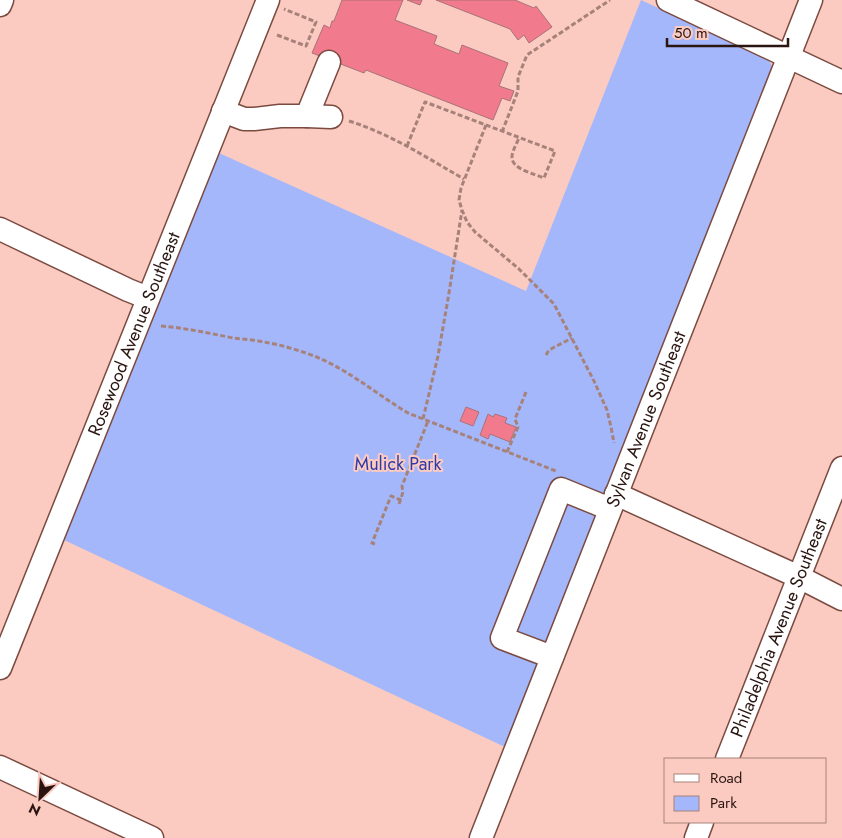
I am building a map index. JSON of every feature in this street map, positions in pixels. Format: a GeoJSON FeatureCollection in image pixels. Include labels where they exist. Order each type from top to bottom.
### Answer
{"type":"FeatureCollection","features":[{"type":"Feature","properties":{"kind":"street"},"geometry":{"type":"LineString","coordinates":[[0,5],[2,0]]}},
{"type":"Feature","properties":{"kind":"street"},"geometry":{"type":"LineString","coordinates":[[668,0],[842,82]]}},
{"type":"Feature","properties":{"kind":"street","name":"Sylvan Avenue Southeast"},"geometry":{"type":"LineString","coordinates":[[481,838],[812,0]]}},
{"type":"Feature","properties":{"kind":"street","name":"Rosewood Avenue Southeast"},"geometry":{"type":"LineString","coordinates":[[0,668],[267,1]]}},
{"type":"Feature","properties":{"kind":"street"},"geometry":{"type":"LineString","coordinates":[[306,116],[329,62]]}},
{"type":"Feature","properties":{"kind":"street"},"geometry":{"type":"LineString","coordinates":[[223,111],[244,119],[306,116],[331,117]]}},
{"type":"Feature","properties":{"kind":"street"},"geometry":{"type":"LineString","coordinates":[[0,230],[148,298]]}},
{"type":"Feature","properties":{"kind":"street","name":"Philadelphia Avenue Southeast"},"geometry":{"type":"LineString","coordinates":[[727,758],[842,468]]}},
{"type":"Feature","properties":{"kind":"street"},"geometry":{"type":"LineString","coordinates":[[552,657],[502,638],[561,489],[613,501],[799,577],[842,599]]}},
{"type":"Feature","properties":{"kind":"street"},"geometry":{"type":"LineString","coordinates":[[0,767],[152,838]]}},
{"type":"Feature","properties":{"kind":"street"},"geometry":{"type":"LineString","coordinates":[[696,838],[702,823]]}},
{"type":"Feature","properties":{"kind":"path"},"geometry":{"type":"LineString","coordinates":[[502,132],[518,91],[518,77],[527,55],[610,0]]}},
{"type":"Feature","properties":{"kind":"path"},"geometry":{"type":"LineString","coordinates":[[267,1],[316,22],[306,46],[277,35]]}},
{"type":"Feature","properties":{"kind":"path"},"geometry":{"type":"LineString","coordinates":[[407,146],[425,102],[555,151],[544,178],[518,168],[513,163],[512,157],[519,138]]}},
{"type":"Feature","properties":{"kind":"path"},"geometry":{"type":"LineString","coordinates":[[331,117],[370,128],[407,146],[464,179]]}},
{"type":"Feature","properties":{"kind":"path"},"geometry":{"type":"LineString","coordinates":[[486,125],[461,188],[460,200],[462,210],[467,222],[475,232],[519,269],[554,304],[594,381],[606,410],[614,444]]}},
{"type":"Feature","properties":{"kind":"path"},"geometry":{"type":"LineString","coordinates":[[422,419],[438,356],[462,210]]}},
{"type":"Feature","properties":{"kind":"path"},"geometry":{"type":"LineString","coordinates":[[161,326],[185,328],[264,342],[294,349],[320,358],[350,375],[390,402],[422,419],[561,473]]}},
{"type":"Feature","properties":{"kind":"path"},"geometry":{"type":"LineString","coordinates":[[546,355],[549,350],[572,338]]}},
{"type":"Feature","properties":{"kind":"path"},"geometry":{"type":"LineString","coordinates":[[507,452],[518,427],[514,419],[526,392]]}},
{"type":"Feature","properties":{"kind":"path"},"geometry":{"type":"LineString","coordinates":[[375,544],[372,543],[391,496],[400,502],[403,492],[402,486],[428,421]]}},
{"type":"Feature","properties":{"kind":"green space","name":"Mulick Park"},"geometry":{"type":"Polygon","coordinates":[[[641,0],[764,57],[770,62],[772,69],[505,747],[64,540],[219,153],[526,291],[641,0]]]}},
{"type":"Feature","properties":{"kind":"building"},"geometry":{"type":"Polygon","coordinates":[[[342,0],[403,0],[395,20],[437,36],[434,44],[459,54],[462,45],[508,63],[499,86],[514,91],[510,101],[502,98],[493,120],[366,70],[364,73],[312,53],[324,25],[330,28],[332,21],[334,21],[342,0]]]}},
{"type":"Feature","properties":{"kind":"building"},"geometry":{"type":"Polygon","coordinates":[[[407,0],[422,0],[420,5],[407,0]]]}},
{"type":"Feature","properties":{"kind":"building"},"geometry":{"type":"Polygon","coordinates":[[[436,0],[515,0],[534,8],[536,6],[552,27],[529,43],[524,35],[518,40],[510,29],[436,0]]]}},
{"type":"Feature","properties":{"kind":"building"},"geometry":{"type":"Polygon","coordinates":[[[466,407],[479,412],[473,426],[460,421],[466,407]]]}},
{"type":"Feature","properties":{"kind":"building"},"geometry":{"type":"Polygon","coordinates":[[[488,414],[493,417],[495,414],[507,418],[505,423],[516,427],[510,442],[490,434],[488,439],[480,435],[488,414]]]}}]}
